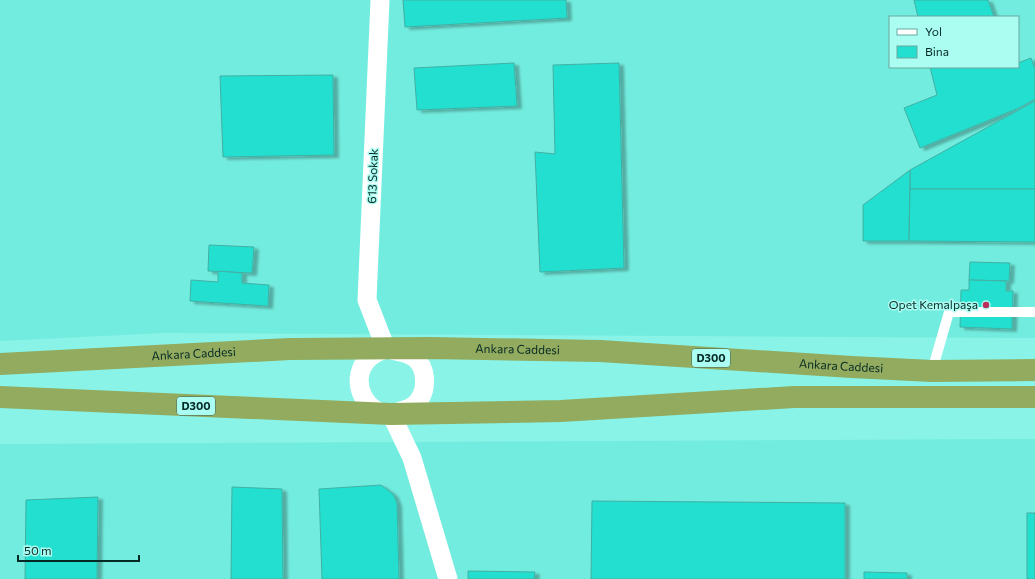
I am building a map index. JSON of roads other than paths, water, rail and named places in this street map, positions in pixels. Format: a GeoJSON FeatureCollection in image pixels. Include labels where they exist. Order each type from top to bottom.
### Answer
{"type":"FeatureCollection","features":[{"type":"Feature","properties":{"kind":"highway","name":"Ankara Caddesi"},"geometry":{"type":"LineString","coordinates":[[0,364],[290,348],[430,348],[600,351],[852,368],[932,371],[1035,370]]}},
{"type":"Feature","properties":{"kind":"highway","name":"D300"},"geometry":{"type":"LineString","coordinates":[[0,397],[391,414],[561,411],[794,397],[1035,397]]}},
{"type":"Feature","properties":{"kind":"street","name":"613 Sokak"},"geometry":{"type":"LineString","coordinates":[[380,0],[368,300],[386,349]]}},
{"type":"Feature","properties":{"kind":"street"},"geometry":{"type":"LineString","coordinates":[[386,349],[407,354],[416,359],[422,368],[425,379],[424,390],[419,400],[412,408],[391,414],[382,413],[366,402],[361,394],[359,384],[363,366],[369,358],[377,352],[386,349]]}},
{"type":"Feature","properties":{"kind":"street"},"geometry":{"type":"LineString","coordinates":[[391,414],[412,458],[448,579]]}},
{"type":"Feature","properties":{"kind":"lane"},"geometry":{"type":"LineString","coordinates":[[932,371],[948,312],[1035,312]]}},
{"type":"Feature","properties":{"kind":"place","name":"Opet Kemalpaşa"},"geometry":{"type":"Point","coordinates":[986,305]}}]}
